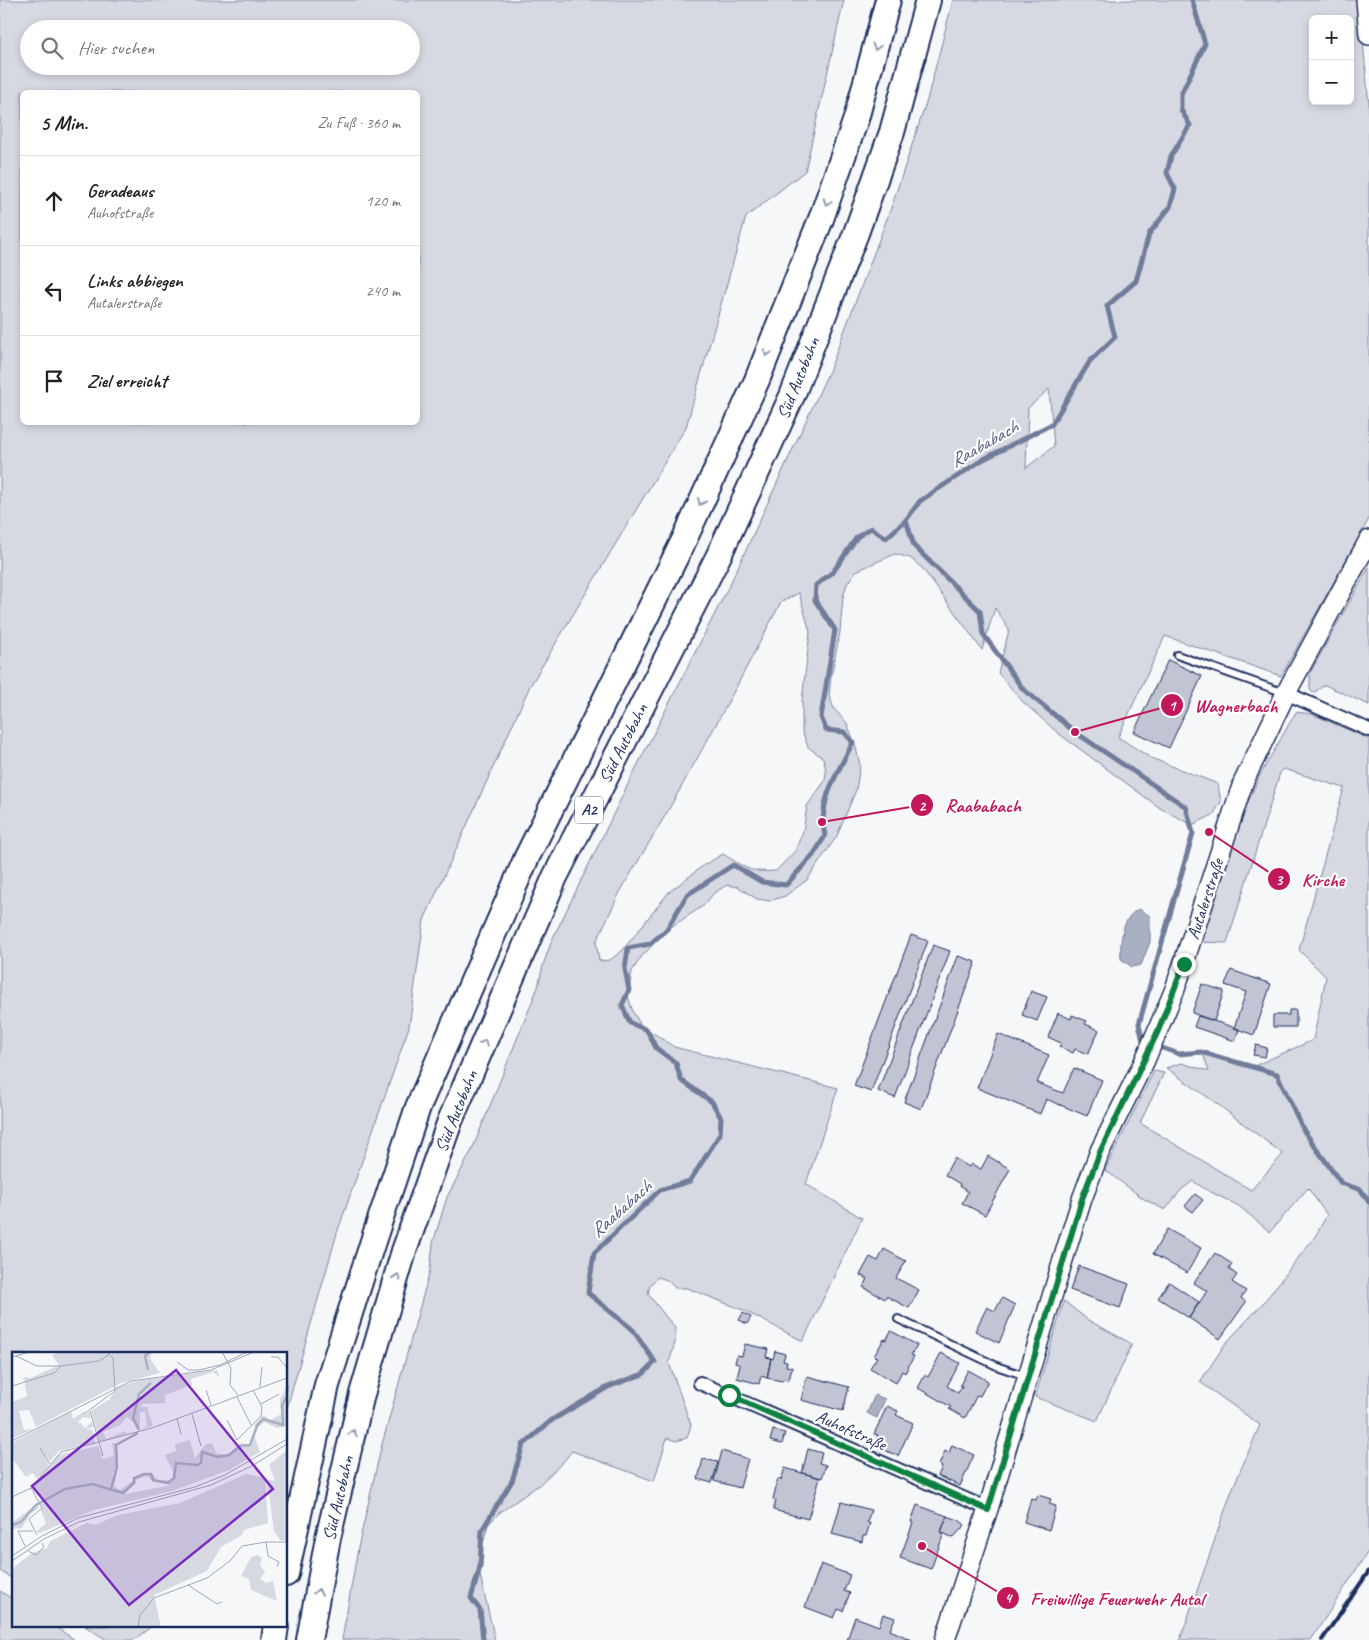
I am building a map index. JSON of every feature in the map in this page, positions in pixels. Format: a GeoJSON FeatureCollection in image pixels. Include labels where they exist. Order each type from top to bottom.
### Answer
{"type":"FeatureCollection","features":[{"type":"Feature","properties":{"kind":"highway","name":"Süd Autobahn"},"geometry":{"type":"LineString","coordinates":[[288,1565],[327,1385],[418,1107],[527,856],[685,538],[757,380],[821,219],[856,119],[888,0]]}},
{"type":"Feature","properties":{"kind":"highway","name":"Süd Autobahn"},"geometry":{"type":"LineString","coordinates":[[309,1640],[328,1538],[362,1394],[404,1251],[450,1121],[555,877],[719,555],[792,396],[856,233],[892,132],[928,0]]}},
{"type":"Feature","properties":{"kind":"main road"},"geometry":{"type":"LineString","coordinates":[[1366,0],[1369,35]]}},
{"type":"Feature","properties":{"kind":"main road","name":"Autalerstraße"},"geometry":{"type":"LineString","coordinates":[[945,1640],[988,1510],[1082,1199],[1100,1152],[1158,1031],[1190,944],[1243,783],[1286,693],[1369,540]]}},
{"type":"Feature","properties":{"kind":"street"},"geometry":{"type":"LineString","coordinates":[[1286,693],[1369,730]]}},
{"type":"Feature","properties":{"kind":"street","name":"Auhofstraße"},"geometry":{"type":"LineString","coordinates":[[700,1382],[988,1510]]}},
{"type":"Feature","properties":{"kind":"lane"},"geometry":{"type":"LineString","coordinates":[[1177,656],[1286,693]]}},
{"type":"Feature","properties":{"kind":"lane"},"geometry":{"type":"LineString","coordinates":[[898,1319],[999,1367],[1029,1377]]}},
{"type":"Feature","properties":{"kind":"shaded area"},"geometry":{"type":"Polygon","coordinates":[[[0,0],[844,0],[805,171],[746,217],[686,427],[530,686],[424,920],[409,1027],[337,1233],[288,1404],[288,1352],[12,1352],[12,1579],[0,1571],[0,0]]]}},
{"type":"Feature","properties":{"kind":"shaded area"},"geometry":{"type":"Polygon","coordinates":[[[953,0],[1359,0],[1369,105],[1369,519],[1281,676],[1165,636],[1118,737],[1151,758],[1218,784],[1221,802],[1213,815],[1192,825],[1160,808],[1058,733],[1023,702],[998,673],[1009,630],[995,608],[982,650],[923,569],[910,558],[895,554],[856,571],[847,584],[843,597],[840,632],[829,695],[834,709],[847,723],[860,765],[856,790],[837,836],[807,880],[785,896],[770,901],[757,899],[738,887],[727,885],[714,893],[703,906],[668,929],[642,956],[632,971],[628,996],[633,1012],[640,1024],[674,1047],[838,1088],[806,1184],[862,1218],[803,1341],[743,1310],[687,1288],[675,1288],[667,1280],[658,1277],[650,1285],[648,1294],[675,1328],[675,1343],[669,1363],[691,1425],[687,1438],[676,1441],[667,1438],[654,1481],[572,1451],[539,1485],[499,1513],[488,1525],[482,1547],[479,1571],[495,1640],[342,1640],[358,1548],[381,1448],[430,1270],[433,1243],[447,1197],[472,1150],[538,987],[552,940],[633,774],[731,582],[830,369],[891,208],[927,100],[953,0]],[[1049,389],[1028,408],[1026,468],[1054,446],[1049,389]],[[799,593],[781,602],[724,710],[620,892],[596,942],[599,961],[610,960],[622,951],[669,892],[704,865],[723,854],[753,870],[776,871],[795,851],[803,831],[807,806],[825,781],[826,770],[823,758],[808,747],[802,731],[802,701],[810,632],[799,593]]]}},
{"type":"Feature","properties":{"kind":"shaded area"},"geometry":{"type":"Polygon","coordinates":[[[1369,567],[1369,705],[1325,685],[1313,693],[1310,690],[1310,673],[1369,567]]]}},
{"type":"Feature","properties":{"kind":"shaded area"},"geometry":{"type":"Polygon","coordinates":[[[1296,712],[1312,714],[1369,739],[1369,1550],[1311,1640],[1180,1640],[1232,1490],[1260,1425],[1200,1382],[1225,1344],[1264,1302],[1316,1235],[1327,1215],[1308,1188],[1270,1232],[1239,1206],[1193,1181],[1181,1190],[1165,1210],[1144,1199],[1105,1170],[1154,1071],[1164,1073],[1140,1123],[1251,1190],[1283,1154],[1166,1068],[1181,1063],[1209,1071],[1203,1054],[1254,1066],[1313,1040],[1326,977],[1299,950],[1344,788],[1284,769],[1280,773],[1227,943],[1200,942],[1244,811],[1259,777],[1296,712]]]}},
{"type":"Feature","properties":{"kind":"shaded area"},"geometry":{"type":"Polygon","coordinates":[[[1064,1301],[1088,1320],[1132,1344],[1097,1421],[1035,1397],[1064,1301]]]}},
{"type":"Feature","properties":{"kind":"shaded area"},"geometry":{"type":"Polygon","coordinates":[[[0,1591],[12,1599],[12,1628],[57,1628],[75,1640],[0,1640],[0,1591]]]}},
{"type":"Feature","properties":{"kind":"shaded area"},"geometry":{"type":"Polygon","coordinates":[[[88,1628],[149,1628],[134,1640],[107,1640],[88,1628]]]}},
{"type":"Feature","properties":{"kind":"water"},"geometry":{"type":"Polygon","coordinates":[[[1139,909],[1150,916],[1150,942],[1141,965],[1132,967],[1121,959],[1121,945],[1123,931],[1128,918],[1139,909]]]}},
{"type":"Feature","properties":{"kind":"water"},"geometry":{"type":"Polygon","coordinates":[[[875,1395],[885,1399],[877,1418],[867,1413],[875,1395]]]}},
{"type":"Feature","properties":{"kind":"building"},"geometry":{"type":"Polygon","coordinates":[[[1168,660],[1202,676],[1169,748],[1134,732],[1168,660]]]}},
{"type":"Feature","properties":{"kind":"building"},"geometry":{"type":"Polygon","coordinates":[[[911,935],[928,941],[871,1092],[854,1086],[911,935]]]}},
{"type":"Feature","properties":{"kind":"building"},"geometry":{"type":"Polygon","coordinates":[[[933,945],[950,951],[895,1098],[878,1091],[933,945]]]}},
{"type":"Feature","properties":{"kind":"building"},"geometry":{"type":"Polygon","coordinates":[[[958,956],[976,962],[921,1109],[904,1102],[958,956]]]}},
{"type":"Feature","properties":{"kind":"building"},"geometry":{"type":"Polygon","coordinates":[[[1231,970],[1271,984],[1254,1035],[1234,1028],[1246,992],[1225,985],[1231,970]]]}},
{"type":"Feature","properties":{"kind":"building"},"geometry":{"type":"Polygon","coordinates":[[[1202,984],[1224,991],[1214,1021],[1192,1013],[1202,984]]]}},
{"type":"Feature","properties":{"kind":"building"},"geometry":{"type":"Polygon","coordinates":[[[1031,991],[1047,997],[1037,1021],[1022,1015],[1031,991]]]}},
{"type":"Feature","properties":{"kind":"building"},"geometry":{"type":"Polygon","coordinates":[[[1289,1010],[1296,1010],[1296,1027],[1273,1027],[1273,1015],[1289,1015],[1289,1010]]]}},
{"type":"Feature","properties":{"kind":"building"},"geometry":{"type":"Polygon","coordinates":[[[1058,1013],[1071,1019],[1072,1015],[1087,1021],[1085,1024],[1099,1030],[1088,1054],[1075,1049],[1073,1053],[1059,1047],[1061,1043],[1048,1037],[1058,1013]]]}},
{"type":"Feature","properties":{"kind":"building"},"geometry":{"type":"Polygon","coordinates":[[[1198,1016],[1239,1029],[1235,1041],[1194,1027],[1198,1016]]]}},
{"type":"Feature","properties":{"kind":"building"},"geometry":{"type":"Polygon","coordinates":[[[998,1034],[1049,1055],[1037,1083],[1063,1093],[1074,1068],[1102,1080],[1087,1116],[1046,1099],[1040,1114],[977,1088],[998,1034]]]}},
{"type":"Feature","properties":{"kind":"building"},"geometry":{"type":"Polygon","coordinates":[[[1256,1045],[1267,1048],[1265,1057],[1253,1055],[1256,1045]]]}},
{"type":"Feature","properties":{"kind":"building"},"geometry":{"type":"Polygon","coordinates":[[[988,1156],[1010,1169],[985,1215],[962,1203],[968,1192],[959,1186],[960,1184],[945,1175],[954,1158],[969,1167],[971,1164],[981,1169],[988,1156]]]}},
{"type":"Feature","properties":{"kind":"building"},"geometry":{"type":"Polygon","coordinates":[[[1195,1194],[1203,1200],[1193,1212],[1185,1206],[1195,1194]]]}},
{"type":"Feature","properties":{"kind":"building"},"geometry":{"type":"Polygon","coordinates":[[[1167,1229],[1201,1248],[1187,1273],[1153,1254],[1167,1229]]]}},
{"type":"Feature","properties":{"kind":"building"},"geometry":{"type":"Polygon","coordinates":[[[884,1249],[906,1261],[896,1278],[919,1290],[909,1308],[886,1296],[885,1299],[863,1287],[868,1279],[860,1275],[870,1257],[878,1261],[884,1249]]]}},
{"type":"Feature","properties":{"kind":"building"},"geometry":{"type":"Polygon","coordinates":[[[1215,1253],[1232,1264],[1229,1269],[1237,1275],[1232,1282],[1246,1291],[1241,1298],[1246,1302],[1220,1339],[1189,1318],[1207,1291],[1194,1283],[1215,1253]]]}},
{"type":"Feature","properties":{"kind":"building"},"geometry":{"type":"Polygon","coordinates":[[[1079,1266],[1129,1284],[1120,1308],[1070,1290],[1079,1266]]]}},
{"type":"Feature","properties":{"kind":"building"},"geometry":{"type":"Polygon","coordinates":[[[1169,1282],[1199,1302],[1189,1318],[1158,1298],[1169,1282]]]}},
{"type":"Feature","properties":{"kind":"building"},"geometry":{"type":"Polygon","coordinates":[[[1002,1298],[1015,1305],[999,1343],[975,1331],[987,1307],[995,1311],[1002,1298]]]}},
{"type":"Feature","properties":{"kind":"building"},"geometry":{"type":"Polygon","coordinates":[[[743,1313],[751,1317],[747,1324],[739,1320],[743,1313]]]}},
{"type":"Feature","properties":{"kind":"building"},"geometry":{"type":"Polygon","coordinates":[[[891,1331],[917,1345],[911,1355],[914,1356],[905,1373],[902,1371],[896,1383],[870,1368],[877,1357],[874,1356],[891,1331]]]}},
{"type":"Feature","properties":{"kind":"building"},"geometry":{"type":"Polygon","coordinates":[[[745,1344],[768,1349],[766,1357],[771,1358],[767,1378],[761,1376],[759,1384],[737,1378],[740,1365],[735,1363],[737,1355],[742,1356],[745,1344]]]}},
{"type":"Feature","properties":{"kind":"building"},"geometry":{"type":"Polygon","coordinates":[[[775,1351],[785,1354],[783,1361],[787,1362],[786,1366],[792,1367],[789,1380],[783,1379],[782,1381],[767,1378],[771,1358],[773,1359],[775,1351]]]}},
{"type":"Feature","properties":{"kind":"building"},"geometry":{"type":"Polygon","coordinates":[[[941,1353],[960,1363],[947,1386],[958,1393],[968,1370],[988,1381],[980,1396],[977,1395],[965,1418],[949,1409],[951,1407],[918,1388],[925,1375],[928,1377],[941,1353]]]}},
{"type":"Feature","properties":{"kind":"building"},"geometry":{"type":"Polygon","coordinates":[[[807,1376],[849,1387],[843,1411],[801,1400],[807,1376]]]}},
{"type":"Feature","properties":{"kind":"building"},"geometry":{"type":"Polygon","coordinates":[[[887,1406],[898,1411],[896,1415],[913,1423],[898,1456],[873,1445],[878,1435],[874,1434],[887,1406]]]}},
{"type":"Feature","properties":{"kind":"building"},"geometry":{"type":"Polygon","coordinates":[[[773,1430],[785,1433],[782,1444],[770,1441],[773,1430]]]}},
{"type":"Feature","properties":{"kind":"building"},"geometry":{"type":"Polygon","coordinates":[[[952,1445],[974,1455],[960,1486],[938,1476],[942,1467],[939,1465],[945,1451],[949,1453],[952,1445]]]}},
{"type":"Feature","properties":{"kind":"building"},"geometry":{"type":"Polygon","coordinates":[[[808,1449],[822,1453],[819,1463],[826,1465],[822,1478],[802,1473],[808,1449]]]}},
{"type":"Feature","properties":{"kind":"building"},"geometry":{"type":"Polygon","coordinates":[[[722,1451],[748,1459],[740,1488],[714,1481],[722,1451]]]}},
{"type":"Feature","properties":{"kind":"building"},"geometry":{"type":"Polygon","coordinates":[[[703,1459],[718,1462],[712,1483],[698,1479],[703,1459]]]}},
{"type":"Feature","properties":{"kind":"building"},"geometry":{"type":"Polygon","coordinates":[[[785,1468],[820,1478],[808,1519],[773,1510],[776,1500],[773,1499],[778,1479],[781,1480],[785,1468]]]}},
{"type":"Feature","properties":{"kind":"building"},"geometry":{"type":"Polygon","coordinates":[[[1038,1495],[1051,1499],[1049,1504],[1056,1506],[1049,1530],[1024,1522],[1031,1498],[1036,1500],[1038,1495]]]}},
{"type":"Feature","properties":{"kind":"building"},"geometry":{"type":"Polygon","coordinates":[[[841,1502],[871,1510],[867,1522],[870,1523],[862,1542],[832,1534],[841,1502]]]}},
{"type":"Feature","properties":{"kind":"building"},"geometry":{"type":"Polygon","coordinates":[[[917,1505],[947,1516],[941,1532],[944,1533],[931,1569],[900,1558],[913,1523],[911,1522],[917,1505]]]}},
{"type":"Feature","properties":{"kind":"building"},"geometry":{"type":"Polygon","coordinates":[[[947,1516],[959,1520],[965,1525],[953,1538],[941,1532],[947,1516]]]}},
{"type":"Feature","properties":{"kind":"building"},"geometry":{"type":"Polygon","coordinates":[[[821,1564],[850,1575],[844,1591],[850,1593],[843,1611],[838,1609],[834,1618],[805,1607],[821,1564]]]}},
{"type":"Feature","properties":{"kind":"building"},"geometry":{"type":"Polygon","coordinates":[[[883,1614],[895,1618],[890,1630],[912,1640],[847,1640],[855,1617],[879,1626],[883,1614]]]}},
{"type":"Feature","properties":{"kind":"waterway","name":"Raababach"},"geometry":{"type":"LineString","coordinates":[[483,1640],[480,1610],[471,1598],[480,1567],[482,1530],[512,1481],[523,1445],[552,1420],[608,1387],[643,1374],[655,1362],[633,1330],[588,1293],[594,1253],[660,1190],[690,1181],[720,1134],[721,1118],[712,1102],[681,1080],[676,1063],[656,1048],[647,1030],[630,1023],[622,1005],[629,990],[625,969],[628,948],[650,944],[667,929],[687,895],[733,865],[762,882],[786,885],[814,854],[825,836],[823,823],[826,799],[835,776],[853,742],[844,732],[826,730],[821,717],[835,630],[815,600],[816,585],[833,572],[857,537],[871,528],[886,538],[906,520],[920,501],[982,460],[1052,424],[1090,361],[1115,337],[1107,306],[1136,281],[1149,234],[1170,207],[1175,189],[1167,173],[1171,156],[1190,125],[1181,110],[1181,94],[1205,44],[1192,0]]}},
{"type":"Feature","properties":{"kind":"waterway"},"geometry":{"type":"LineString","coordinates":[[906,520],[914,546],[980,611],[983,634],[1023,689],[1075,732],[1186,807],[1193,833],[1139,1024],[1143,1041],[1179,1054],[1201,1052],[1277,1074],[1304,1131],[1341,1183],[1361,1190],[1369,1202]]}},
{"type":"Feature","properties":{"kind":"railway"},"geometry":{"type":"LineString","coordinates":[[1322,1640],[1369,1571]]}},
{"type":"Feature","properties":{"kind":"place","name":"Wagnerbach"},"geometry":{"type":"Point","coordinates":[1075,732]}},
{"type":"Feature","properties":{"kind":"place","name":"Raababach"},"geometry":{"type":"Point","coordinates":[822,822]}},
{"type":"Feature","properties":{"kind":"place","name":"Kirche"},"geometry":{"type":"Point","coordinates":[1209,832]}},
{"type":"Feature","properties":{"kind":"place","name":"Freiwillige Feuerwehr Autal"},"geometry":{"type":"Point","coordinates":[922,1546]}},
{"type":"Feature","properties":{"kind":"route"},"geometry":{"type":"LineString","coordinates":[[729,1395],[988,1510],[1082,1199],[1100,1152],[1158,1031],[1184,964]]}}]}
